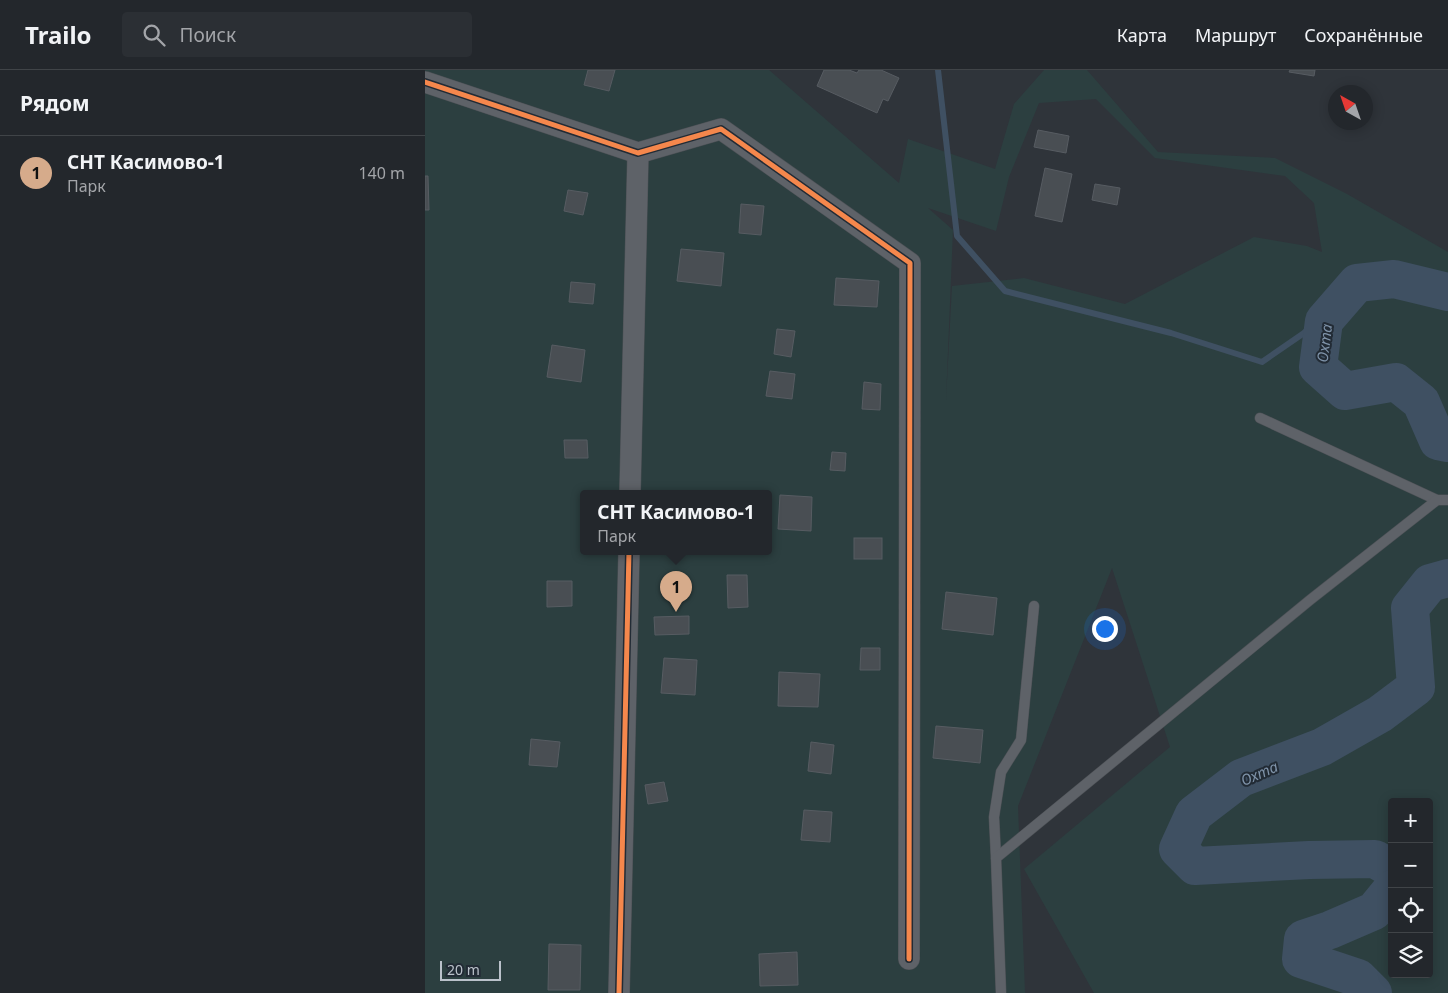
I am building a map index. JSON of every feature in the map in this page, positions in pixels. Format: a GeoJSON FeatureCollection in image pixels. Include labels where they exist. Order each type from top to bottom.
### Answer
{"type":"FeatureCollection","features":[{"type":"Feature","properties":{"kind":"street"},"geometry":{"type":"LineString","coordinates":[[425,82],[638,153],[721,129],[910,262],[909,959]]}},
{"type":"Feature","properties":{"kind":"street"},"geometry":{"type":"LineString","coordinates":[[630,490],[638,153]]}},
{"type":"Feature","properties":{"kind":"street"},"geometry":{"type":"LineString","coordinates":[[619,993],[629,555]]}},
{"type":"Feature","properties":{"kind":"lane"},"geometry":{"type":"LineString","coordinates":[[1260,418],[1437,500],[1448,500]]}},
{"type":"Feature","properties":{"kind":"lane"},"geometry":{"type":"LineString","coordinates":[[996,858],[1302,606],[1437,500]]}},
{"type":"Feature","properties":{"kind":"lane"},"geometry":{"type":"LineString","coordinates":[[1001,993],[994,818],[1001,772],[1021,740],[1034,606]]}},
{"type":"Feature","properties":{"kind":"shaded area"},"geometry":{"type":"Polygon","coordinates":[[[425,70],[769,70],[899,183],[908,139],[995,169],[1014,104],[1044,70],[1087,70],[1158,152],[1275,158],[1347,194],[1448,252],[1448,993],[1094,993],[1024,869],[1170,747],[1112,568],[1018,806],[1025,993],[425,993],[425,70]],[[1096,99],[1039,103],[1009,177],[996,231],[928,208],[953,230],[946,400],[952,286],[1024,278],[1125,304],[1254,237],[1307,246],[1322,252],[1314,203],[1285,176],[1155,158],[1096,99]]]}},
{"type":"Feature","properties":{"kind":"building"},"geometry":{"type":"Polygon","coordinates":[[[588,70],[615,70],[609,91],[584,85],[588,70]]]}},
{"type":"Feature","properties":{"kind":"building"},"geometry":{"type":"Polygon","coordinates":[[[824,70],[849,70],[857,73],[859,70],[881,70],[899,78],[888,101],[883,99],[877,113],[817,86],[824,70]]]}},
{"type":"Feature","properties":{"kind":"building"},"geometry":{"type":"Polygon","coordinates":[[[1290,70],[1315,70],[1314,76],[1289,72],[1290,70]]]}},
{"type":"Feature","properties":{"kind":"building"},"geometry":{"type":"Polygon","coordinates":[[[1038,130],[1069,136],[1066,153],[1034,147],[1038,130]]]}},
{"type":"Feature","properties":{"kind":"building"},"geometry":{"type":"Polygon","coordinates":[[[1045,168],[1072,174],[1062,222],[1035,216],[1045,168]]]}},
{"type":"Feature","properties":{"kind":"building"},"geometry":{"type":"Polygon","coordinates":[[[425,176],[428,176],[429,210],[425,210],[425,176]]]}},
{"type":"Feature","properties":{"kind":"building"},"geometry":{"type":"Polygon","coordinates":[[[1095,184],[1120,188],[1117,205],[1092,200],[1095,184]]]}},
{"type":"Feature","properties":{"kind":"building"},"geometry":{"type":"Polygon","coordinates":[[[568,190],[588,193],[583,215],[564,211],[568,190]]]}},
{"type":"Feature","properties":{"kind":"building"},"geometry":{"type":"Polygon","coordinates":[[[741,204],[764,206],[761,235],[739,233],[741,204]]]}},
{"type":"Feature","properties":{"kind":"building"},"geometry":{"type":"Polygon","coordinates":[[[681,249],[724,253],[721,286],[677,281],[681,249]]]}},
{"type":"Feature","properties":{"kind":"building"},"geometry":{"type":"Polygon","coordinates":[[[836,278],[879,281],[877,307],[834,305],[836,278]]]}},
{"type":"Feature","properties":{"kind":"building"},"geometry":{"type":"Polygon","coordinates":[[[571,282],[595,284],[593,304],[569,302],[571,282]]]}},
{"type":"Feature","properties":{"kind":"building"},"geometry":{"type":"Polygon","coordinates":[[[777,329],[795,331],[791,357],[774,354],[777,329]]]}},
{"type":"Feature","properties":{"kind":"building"},"geometry":{"type":"Polygon","coordinates":[[[552,345],[585,350],[581,382],[547,377],[552,345]]]}},
{"type":"Feature","properties":{"kind":"building"},"geometry":{"type":"Polygon","coordinates":[[[770,371],[795,374],[792,399],[766,396],[770,371]]]}},
{"type":"Feature","properties":{"kind":"building"},"geometry":{"type":"Polygon","coordinates":[[[864,382],[881,384],[880,410],[862,409],[864,382]]]}},
{"type":"Feature","properties":{"kind":"building"},"geometry":{"type":"Polygon","coordinates":[[[564,440],[587,440],[588,458],[565,458],[564,440]]]}},
{"type":"Feature","properties":{"kind":"building"},"geometry":{"type":"Polygon","coordinates":[[[832,452],[846,453],[845,471],[830,470],[832,452]]]}},
{"type":"Feature","properties":{"kind":"building"},"geometry":{"type":"Polygon","coordinates":[[[780,495],[812,497],[811,531],[778,529],[780,495]]]}},
{"type":"Feature","properties":{"kind":"building"},"geometry":{"type":"Polygon","coordinates":[[[854,538],[882,538],[882,559],[854,559],[854,538]]]}},
{"type":"Feature","properties":{"kind":"building"},"geometry":{"type":"Polygon","coordinates":[[[727,575],[747,575],[748,607],[728,608],[727,575]]]}},
{"type":"Feature","properties":{"kind":"building"},"geometry":{"type":"Polygon","coordinates":[[[547,581],[572,581],[572,606],[547,607],[547,581]]]}},
{"type":"Feature","properties":{"kind":"building"},"geometry":{"type":"Polygon","coordinates":[[[946,592],[997,598],[993,635],[942,629],[946,592]]]}},
{"type":"Feature","properties":{"kind":"building"},"geometry":{"type":"Polygon","coordinates":[[[689,616],[689,634],[655,635],[654,617],[689,616]]]}},
{"type":"Feature","properties":{"kind":"building"},"geometry":{"type":"Polygon","coordinates":[[[861,648],[880,648],[880,670],[860,670],[861,648]]]}},
{"type":"Feature","properties":{"kind":"building"},"geometry":{"type":"Polygon","coordinates":[[[664,658],[697,660],[695,695],[661,693],[664,658]]]}},
{"type":"Feature","properties":{"kind":"building"},"geometry":{"type":"Polygon","coordinates":[[[779,672],[820,674],[818,707],[778,706],[779,672]]]}},
{"type":"Feature","properties":{"kind":"building"},"geometry":{"type":"Polygon","coordinates":[[[936,726],[983,730],[980,763],[933,758],[936,726]]]}},
{"type":"Feature","properties":{"kind":"building"},"geometry":{"type":"Polygon","coordinates":[[[531,739],[560,742],[557,767],[529,765],[531,739]]]}},
{"type":"Feature","properties":{"kind":"building"},"geometry":{"type":"Polygon","coordinates":[[[811,742],[834,745],[831,774],[808,771],[811,742]]]}},
{"type":"Feature","properties":{"kind":"building"},"geometry":{"type":"Polygon","coordinates":[[[664,782],[668,801],[648,804],[645,785],[664,782]]]}},
{"type":"Feature","properties":{"kind":"building"},"geometry":{"type":"Polygon","coordinates":[[[804,810],[832,812],[830,842],[801,840],[804,810]]]}},
{"type":"Feature","properties":{"kind":"building"},"geometry":{"type":"Polygon","coordinates":[[[549,944],[581,945],[580,990],[548,990],[549,944]]]}},
{"type":"Feature","properties":{"kind":"building"},"geometry":{"type":"Polygon","coordinates":[[[797,952],[798,985],[760,986],[759,954],[797,952]]]}},
{"type":"Feature","properties":{"kind":"waterway"},"geometry":{"type":"LineString","coordinates":[[938,70],[957,236],[1005,291],[1171,333],[1262,362],[1304,333],[1357,283]]}},
{"type":"Feature","properties":{"kind":"waterway","name":"Охта"},"geometry":{"type":"LineString","coordinates":[[1448,292],[1394,279],[1357,283],[1324,321],[1318,367],[1345,391],[1396,382],[1421,402],[1438,441],[1448,443]]}},
{"type":"Feature","properties":{"kind":"waterway","name":"Охта"},"geometry":{"type":"LineString","coordinates":[[1388,867],[1375,859],[1309,860],[1195,866],[1178,849],[1194,814],[1241,778],[1322,747],[1380,714],[1416,687],[1410,608],[1430,583],[1448,578]]}},
{"type":"Feature","properties":{"kind":"waterway","name":"Охта"},"geometry":{"type":"LineString","coordinates":[[1373,993],[1358,978],[1301,959],[1303,939],[1330,930],[1374,911],[1388,894]]}},
{"type":"Feature","properties":{"kind":"cycle path"},"geometry":{"type":"LineString","coordinates":[[425,82],[638,153],[721,129],[910,263],[909,959]]}},
{"type":"Feature","properties":{"kind":"cycle path"},"geometry":{"type":"LineString","coordinates":[[619,993],[629,555]]}},
{"type":"Feature","properties":{"kind":"place","name":"СНТ Касимово-1"},"geometry":{"type":"Point","coordinates":[676,612]}}]}
